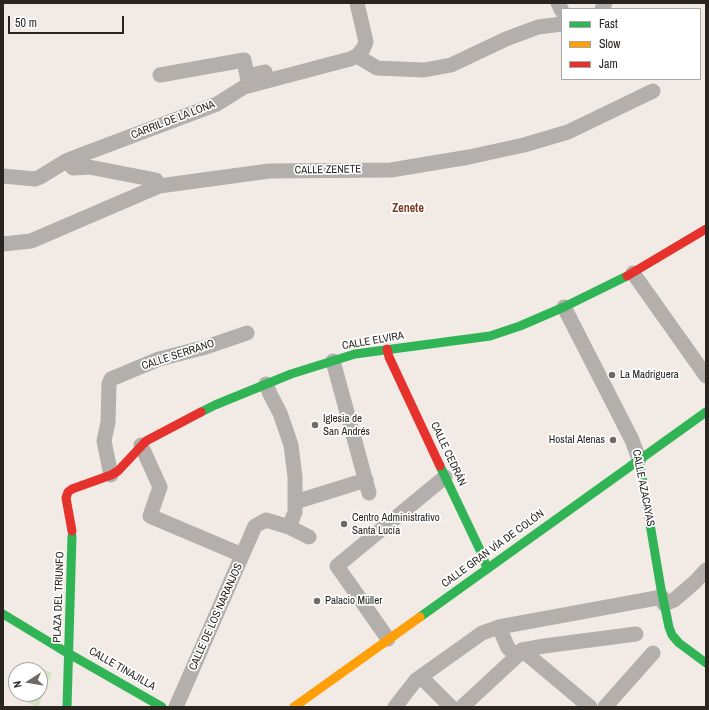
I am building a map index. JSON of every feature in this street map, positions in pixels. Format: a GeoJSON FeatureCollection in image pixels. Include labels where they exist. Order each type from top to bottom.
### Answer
{"type":"FeatureCollection","features":[{"type":"Feature","properties":{"kind":"main road","name":"CALLE ELVIRA"},"geometry":{"type":"LineString","coordinates":[[72,533],[66,498],[68,492],[72,489],[118,471],[146,441],[215,405],[291,374],[354,354],[490,336],[520,326],[564,307],[633,273],[706,229]]}},
{"type":"Feature","properties":{"kind":"main road","name":"CALLE CEDRÁN"},"geometry":{"type":"LineString","coordinates":[[387,349],[389,357],[480,550],[487,568]]}},
{"type":"Feature","properties":{"kind":"main road","name":"CALLE GRAN VÍA DE COLÓN"},"geometry":{"type":"LineString","coordinates":[[294,707],[706,412]]}},
{"type":"Feature","properties":{"kind":"main road","name":"CALLE AZACAYAS"},"geometry":{"type":"LineString","coordinates":[[639,460],[669,628],[672,635],[679,643],[706,663]]}},
{"type":"Feature","properties":{"kind":"main road","name":"PLAZA DEL TRIUNFO"},"geometry":{"type":"LineString","coordinates":[[3,614],[69,653],[72,533]]}},
{"type":"Feature","properties":{"kind":"main road"},"geometry":{"type":"LineString","coordinates":[[67,707],[69,653]]}},
{"type":"Feature","properties":{"kind":"main road","name":"CALLE TINAJILLA"},"geometry":{"type":"LineString","coordinates":[[69,653],[162,707]]}},
{"type":"Feature","properties":{"kind":"street"},"geometry":{"type":"LineString","coordinates":[[357,3],[366,42],[363,49],[357,56],[377,68],[424,70],[451,65],[506,39],[538,27],[561,24]]}},
{"type":"Feature","properties":{"kind":"street","name":"CARRIL DE LA LONA"},"geometry":{"type":"LineString","coordinates":[[3,176],[34,179],[40,177],[66,161],[217,104],[244,87],[357,56]]}},
{"type":"Feature","properties":{"kind":"street","name":"CARRIL DE LA LONA"},"geometry":{"type":"LineString","coordinates":[[160,75],[244,60],[247,76],[322,58],[325,65]]}},
{"type":"Feature","properties":{"kind":"street","name":"CALLE ZENETE"},"geometry":{"type":"LineString","coordinates":[[3,244],[31,241],[159,186],[269,171],[391,170],[469,157],[524,145],[568,132],[653,91]]}},
{"type":"Feature","properties":{"kind":"street"},"geometry":{"type":"LineString","coordinates":[[66,161],[73,168],[89,167],[156,180],[159,186]]}},
{"type":"Feature","properties":{"kind":"street"},"geometry":{"type":"LineString","coordinates":[[633,273],[706,376]]}},
{"type":"Feature","properties":{"kind":"street","name":"CALLE AZACAYAS"},"geometry":{"type":"LineString","coordinates":[[564,307],[632,440],[639,460]]}},
{"type":"Feature","properties":{"kind":"street","name":"CALLE SERRANO"},"geometry":{"type":"LineString","coordinates":[[111,475],[104,441],[108,422],[109,384],[111,379],[159,359],[206,347],[247,333]]}},
{"type":"Feature","properties":{"kind":"street"},"geometry":{"type":"LineString","coordinates":[[295,502],[368,486],[333,361]]}},
{"type":"Feature","properties":{"kind":"street"},"geometry":{"type":"LineString","coordinates":[[266,384],[280,413],[291,445],[295,477],[295,512],[289,527],[309,537]]}},
{"type":"Feature","properties":{"kind":"street"},"geometry":{"type":"LineString","coordinates":[[142,445],[160,487],[150,516],[242,555]]}},
{"type":"Feature","properties":{"kind":"street"},"geometry":{"type":"LineString","coordinates":[[388,639],[337,566],[445,477]]}},
{"type":"Feature","properties":{"kind":"street","name":"CALLE DE LOS NARANJOS"},"geometry":{"type":"LineString","coordinates":[[176,707],[255,526],[266,520],[289,527]]}},
{"type":"Feature","properties":{"kind":"street"},"geometry":{"type":"LineString","coordinates":[[395,707],[410,686],[482,633],[499,626],[663,600],[674,600],[695,582],[706,570]]}},
{"type":"Feature","properties":{"kind":"street"},"geometry":{"type":"LineString","coordinates":[[499,626],[508,648],[519,653],[590,707]]}},
{"type":"Feature","properties":{"kind":"street"},"geometry":{"type":"LineString","coordinates":[[462,707],[519,653],[544,646],[636,634]]}},
{"type":"Feature","properties":{"kind":"street"},"geometry":{"type":"LineString","coordinates":[[605,707],[653,653]]}},
{"type":"Feature","properties":{"kind":"street"},"geometry":{"type":"LineString","coordinates":[[421,677],[451,707]]}},
{"type":"Feature","properties":{"kind":"green space"},"geometry":{"type":"Polygon","coordinates":[[[48,671],[52,673],[48,683],[48,671]]]}},
{"type":"Feature","properties":{"kind":"green space"},"geometry":{"type":"Polygon","coordinates":[[[26,702],[40,702],[38,707],[26,702]]]}},
{"type":"Feature","properties":{"kind":"traffic: fast"},"geometry":{"type":"LineString","coordinates":[[201,412],[291,374],[355,354],[490,336],[520,326],[564,307],[627,276]]}},
{"type":"Feature","properties":{"kind":"traffic: fast"},"geometry":{"type":"LineString","coordinates":[[420,617],[706,412]]}},
{"type":"Feature","properties":{"kind":"traffic: fast"},"geometry":{"type":"LineString","coordinates":[[639,459],[669,627],[672,635],[679,643],[706,663]]}},
{"type":"Feature","properties":{"kind":"traffic: fast"},"geometry":{"type":"LineString","coordinates":[[440,466],[487,568]]}},
{"type":"Feature","properties":{"kind":"traffic: fast"},"geometry":{"type":"LineString","coordinates":[[67,707],[72,536]]}},
{"type":"Feature","properties":{"kind":"traffic: fast"},"geometry":{"type":"LineString","coordinates":[[3,614],[162,707]]}},
{"type":"Feature","properties":{"kind":"traffic: slow"},"geometry":{"type":"LineString","coordinates":[[294,707],[420,617]]}},
{"type":"Feature","properties":{"kind":"traffic: jam"},"geometry":{"type":"LineString","coordinates":[[627,276],[706,229]]}},
{"type":"Feature","properties":{"kind":"traffic: jam"},"geometry":{"type":"LineString","coordinates":[[387,349],[389,357],[440,466]]}},
{"type":"Feature","properties":{"kind":"traffic: jam"},"geometry":{"type":"LineString","coordinates":[[72,531],[66,498],[68,492],[72,489],[118,471],[146,441],[201,412]]}},
{"type":"Feature","properties":{"kind":"place","name":"La Madriguera"},"geometry":{"type":"Point","coordinates":[612,375]}},
{"type":"Feature","properties":{"kind":"place","name":"Iglesia de San Andrés"},"geometry":{"type":"Point","coordinates":[315,425]}},
{"type":"Feature","properties":{"kind":"place","name":"Hostal Atenas"},"geometry":{"type":"Point","coordinates":[613,440]}},
{"type":"Feature","properties":{"kind":"place","name":"Centro Administrativo Santa Lucía"},"geometry":{"type":"Point","coordinates":[344,524]}},
{"type":"Feature","properties":{"kind":"place","name":"Palacio Müller"},"geometry":{"type":"Point","coordinates":[317,601]}},
{"type":"Feature","properties":{"kind":"district","name":"Zenete"},"geometry":{"type":"Point","coordinates":[408,209]}}]}
